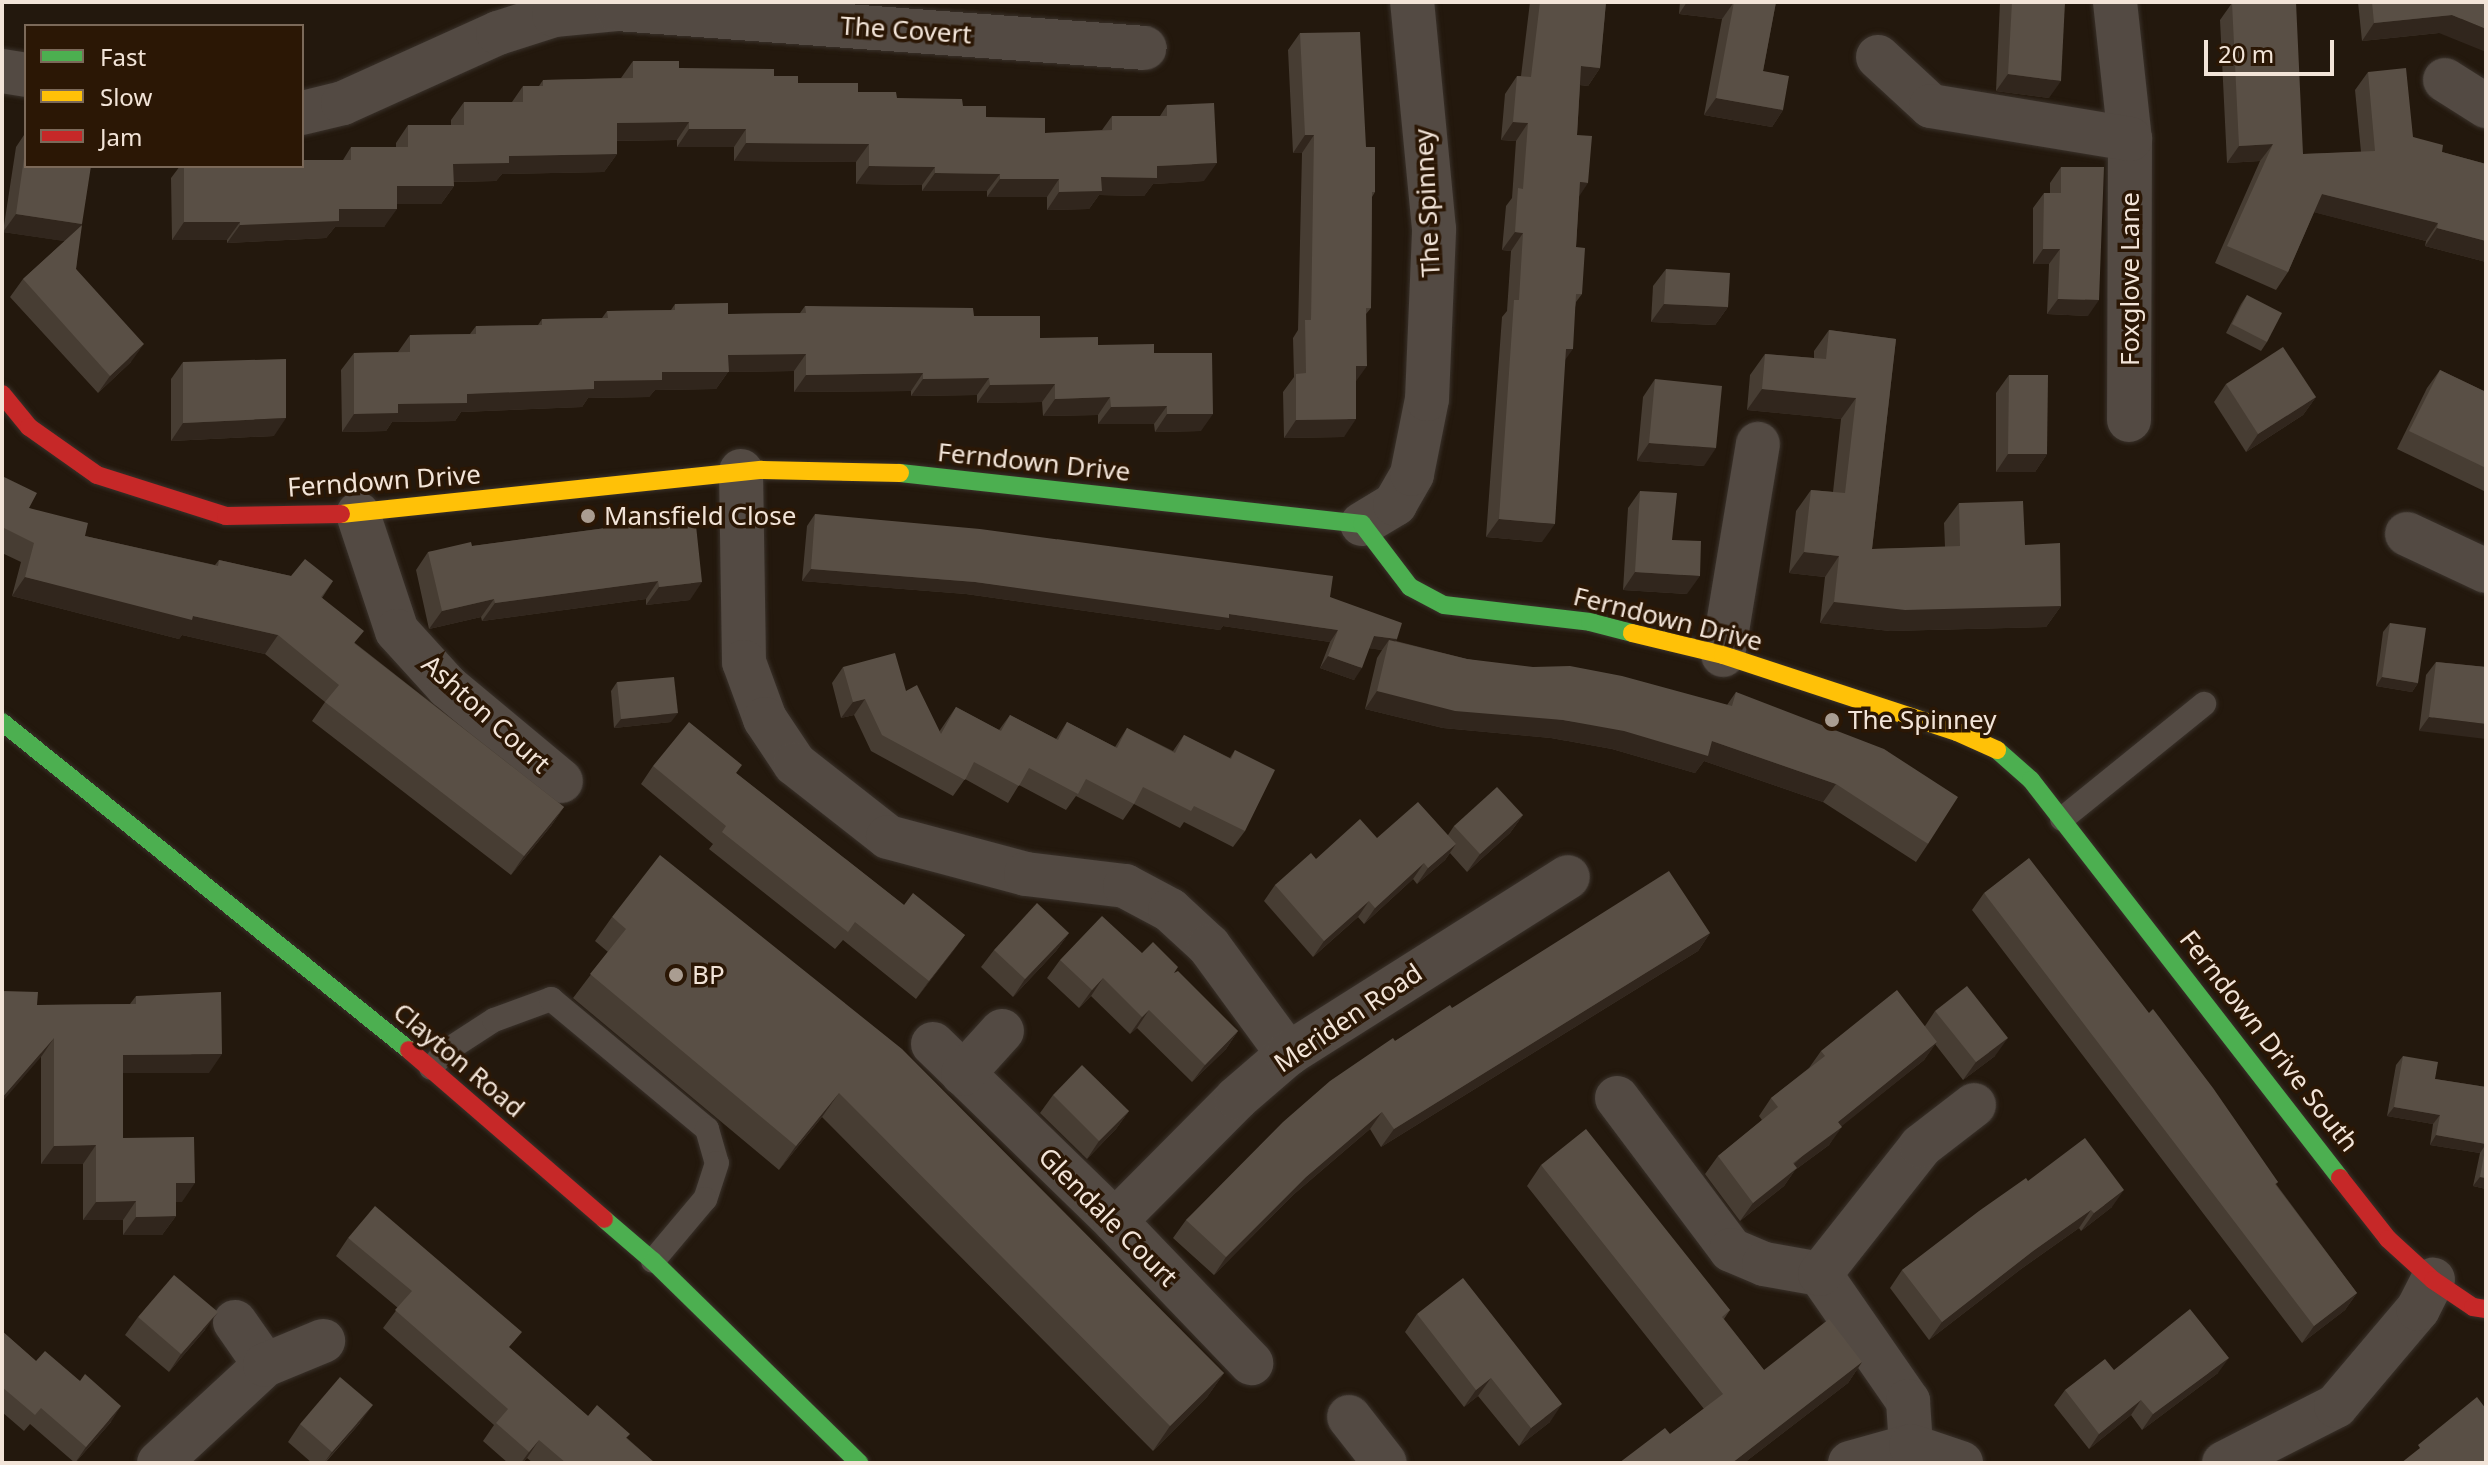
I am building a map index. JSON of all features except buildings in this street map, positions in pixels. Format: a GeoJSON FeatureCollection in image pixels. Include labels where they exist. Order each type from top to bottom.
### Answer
{"type":"FeatureCollection","features":[{"type":"Feature","properties":{"kind":"street","name":"The Spinney"},"geometry":{"type":"LineString","coordinates":[[1362,524],[1395,504],[1412,474],[1427,399],[1434,229],[1412,2]]}},
{"type":"Feature","properties":{"kind":"street","name":"Foxglove Lane"},"geometry":{"type":"LineString","coordinates":[[2115,2],[2130,139],[2129,420]]}},
{"type":"Feature","properties":{"kind":"street","name":"The Covert"},"geometry":{"type":"LineString","coordinates":[[304,113],[343,103],[498,33],[554,15],[617,9],[1145,48]]}},
{"type":"Feature","properties":{"kind":"street"},"geometry":{"type":"LineString","coordinates":[[1878,57],[1931,106],[2130,139]]}},
{"type":"Feature","properties":{"kind":"street"},"geometry":{"type":"LineString","coordinates":[[2,71],[24,75]]}},
{"type":"Feature","properties":{"kind":"street"},"geometry":{"type":"LineString","coordinates":[[2445,80],[2486,106]]}},
{"type":"Feature","properties":{"kind":"street","name":"Ferndown Drive"},"geometry":{"type":"LineString","coordinates":[[2,394],[29,427],[97,475],[226,516],[358,514],[741,471],[889,472],[1362,524],[1410,587],[1444,605],[1590,622],[1723,655],[1957,732],[1995,749],[2031,780]]}},
{"type":"Feature","properties":{"kind":"street"},"geometry":{"type":"LineString","coordinates":[[1723,655],[1758,444]]}},
{"type":"Feature","properties":{"kind":"street"},"geometry":{"type":"LineString","coordinates":[[741,471],[744,662],[765,719],[795,764],[888,837],[1026,874],[1125,886],[1170,910],[1209,946],[1288,1054]]}},
{"type":"Feature","properties":{"kind":"street","name":"Ashton Court"},"geometry":{"type":"LineString","coordinates":[[358,514],[397,631],[448,687],[561,781]]}},
{"type":"Feature","properties":{"kind":"street"},"geometry":{"type":"LineString","coordinates":[[2407,534],[2486,571]]}},
{"type":"Feature","properties":{"kind":"street","name":"Clayton Road"},"geometry":{"type":"LineString","coordinates":[[2,722],[431,1068],[653,1261],[859,1463]]}},
{"type":"Feature","properties":{"kind":"street","name":"Ferndown Drive South"},"geometry":{"type":"LineString","coordinates":[[2031,780],[2388,1239],[2433,1280],[2473,1307],[2486,1309]]}},
{"type":"Feature","properties":{"kind":"street","name":"Meriden Road"},"geometry":{"type":"LineString","coordinates":[[1115,1221],[1237,1098],[1288,1054],[1568,877]]}},
{"type":"Feature","properties":{"kind":"street","name":"Glendale Court"},"geometry":{"type":"LineString","coordinates":[[1002,1031],[948,1059],[1115,1221],[1251,1363]]}},
{"type":"Feature","properties":{"kind":"street"},"geometry":{"type":"LineString","coordinates":[[1617,1098],[1731,1250],[1764,1264],[1820,1274],[1908,1401],[1911,1446]]}},
{"type":"Feature","properties":{"kind":"street"},"geometry":{"type":"LineString","coordinates":[[1820,1274],[1921,1146],[1974,1105]]}},
{"type":"Feature","properties":{"kind":"street"},"geometry":{"type":"LineString","coordinates":[[2224,1463],[2336,1406],[2418,1309],[2433,1280]]}},
{"type":"Feature","properties":{"kind":"street"},"geometry":{"type":"LineString","coordinates":[[235,1322],[265,1365]]}},
{"type":"Feature","properties":{"kind":"street"},"geometry":{"type":"LineString","coordinates":[[159,1463],[265,1365],[323,1341]]}},
{"type":"Feature","properties":{"kind":"street"},"geometry":{"type":"LineString","coordinates":[[1349,1417],[1385,1463]]}},
{"type":"Feature","properties":{"kind":"street"},"geometry":{"type":"LineString","coordinates":[[1850,1463],[1911,1446],[1961,1463]]}},
{"type":"Feature","properties":{"kind":"lane"},"geometry":{"type":"LineString","coordinates":[[2062,819],[2204,704]]}},
{"type":"Feature","properties":{"kind":"lane"},"geometry":{"type":"LineString","coordinates":[[431,1068],[446,1051],[494,1020],[551,999],[707,1129],[717,1163],[705,1199],[653,1261]]}},
{"type":"Feature","properties":{"kind":"traffic: fast"},"geometry":{"type":"LineString","coordinates":[[900,473],[1362,524],[1410,587],[1444,605],[1590,622],[1632,633]]}},
{"type":"Feature","properties":{"kind":"traffic: fast"},"geometry":{"type":"LineString","coordinates":[[2,722],[409,1050]]}},
{"type":"Feature","properties":{"kind":"traffic: fast"},"geometry":{"type":"LineString","coordinates":[[1997,750],[2031,780],[2340,1178]]}},
{"type":"Feature","properties":{"kind":"traffic: fast"},"geometry":{"type":"LineString","coordinates":[[604,1219],[653,1261],[859,1463]]}},
{"type":"Feature","properties":{"kind":"traffic: slow"},"geometry":{"type":"LineString","coordinates":[[341,514],[762,470],[900,473]]}},
{"type":"Feature","properties":{"kind":"traffic: slow"},"geometry":{"type":"LineString","coordinates":[[1632,633],[1723,655],[1957,732],[1997,750]]}},
{"type":"Feature","properties":{"kind":"traffic: jam"},"geometry":{"type":"LineString","coordinates":[[2,394],[29,427],[97,475],[226,516],[341,514]]}},
{"type":"Feature","properties":{"kind":"traffic: jam"},"geometry":{"type":"LineString","coordinates":[[409,1050],[604,1219]]}},
{"type":"Feature","properties":{"kind":"traffic: jam"},"geometry":{"type":"LineString","coordinates":[[2340,1178],[2388,1239],[2433,1280],[2473,1307],[2486,1309]]}},
{"type":"Feature","properties":{"kind":"place","name":"Mansfield Close"},"geometry":{"type":"Point","coordinates":[588,516]}},
{"type":"Feature","properties":{"kind":"place","name":"The Spinney"},"geometry":{"type":"Point","coordinates":[1832,720]}},
{"type":"Feature","properties":{"kind":"place","name":"BP"},"geometry":{"type":"Point","coordinates":[676,975]}}]}
